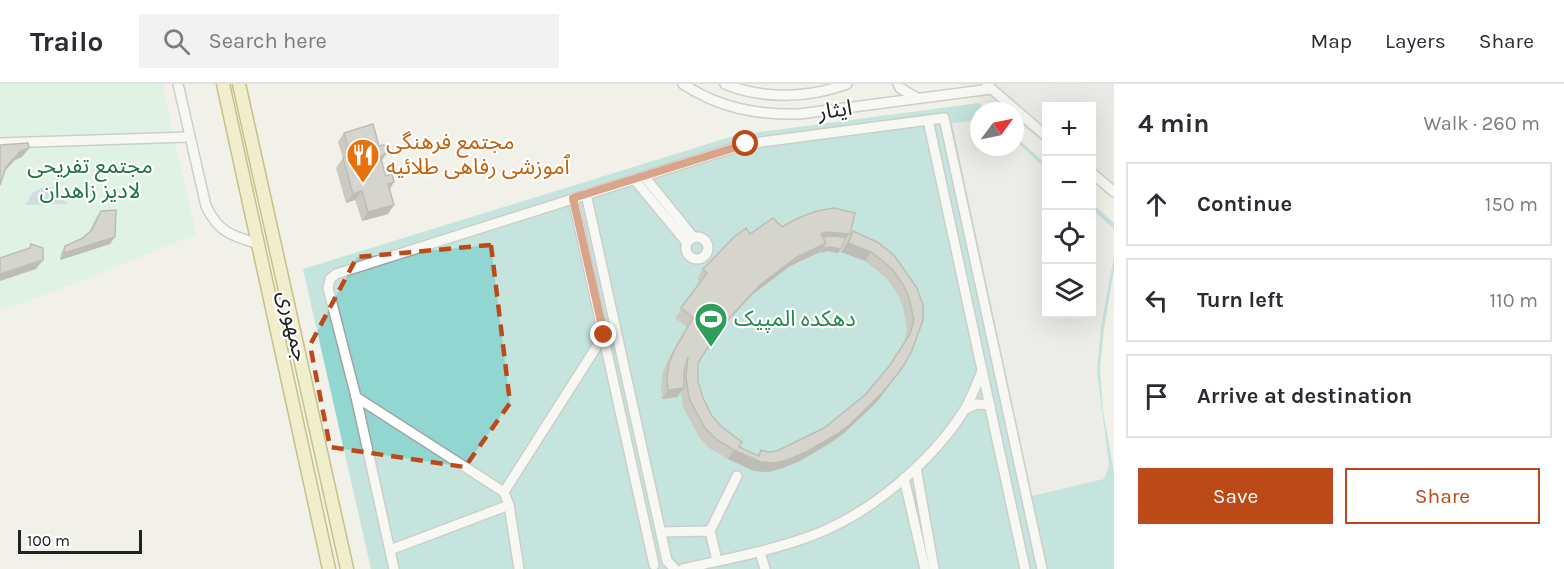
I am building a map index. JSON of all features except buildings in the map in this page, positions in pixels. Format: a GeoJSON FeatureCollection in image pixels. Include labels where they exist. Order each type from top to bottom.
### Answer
{"type":"FeatureCollection","features":[{"type":"Feature","properties":{"kind":"main road","name":"جمهوری"},"geometry":{"type":"LineString","coordinates":[[223,84],[329,569]]}},
{"type":"Feature","properties":{"kind":"main road","name":"جمهوری"},"geometry":{"type":"LineString","coordinates":[[239,84],[347,569]]}},
{"type":"Feature","properties":{"kind":"street"},"geometry":{"type":"LineString","coordinates":[[178,84],[206,206],[213,220],[228,234],[259,244]]}},
{"type":"Feature","properties":{"kind":"street","name":"ایثار"},"geometry":{"type":"LineString","coordinates":[[683,84],[722,104],[777,115],[918,98],[988,86]]}},
{"type":"Feature","properties":{"kind":"street","name":"ایثار"},"geometry":{"type":"LineString","coordinates":[[725,84],[761,94],[793,96],[848,84]]}},
{"type":"Feature","properties":{"kind":"street"},"geometry":{"type":"LineString","coordinates":[[898,84],[900,88],[918,98]]}},
{"type":"Feature","properties":{"kind":"street"},"geometry":{"type":"LineString","coordinates":[[988,86],[1042,132]]}},
{"type":"Feature","properties":{"kind":"street"},"geometry":{"type":"LineString","coordinates":[[394,569],[356,397],[328,288],[330,279],[336,274],[746,144],[944,118],[1042,569]]}},
{"type":"Feature","properties":{"kind":"street"},"geometry":{"type":"LineString","coordinates":[[928,120],[1025,569]]}},
{"type":"Feature","properties":{"kind":"street"},"geometry":{"type":"LineString","coordinates":[[0,143],[189,137]]}},
{"type":"Feature","properties":{"kind":"street"},"geometry":{"type":"LineString","coordinates":[[634,179],[690,241],[644,176]]}},
{"type":"Feature","properties":{"kind":"street"},"geometry":{"type":"LineString","coordinates":[[1096,176],[1114,192]]}},
{"type":"Feature","properties":{"kind":"street"},"geometry":{"type":"LineString","coordinates":[[586,194],[667,561],[675,569]]}},
{"type":"Feature","properties":{"kind":"street"},"geometry":{"type":"LineString","coordinates":[[573,198],[653,567]]}},
{"type":"Feature","properties":{"kind":"street"},"geometry":{"type":"LineString","coordinates":[[504,492],[604,335]]}},
{"type":"Feature","properties":{"kind":"street"},"geometry":{"type":"LineString","coordinates":[[683,569],[760,552],[813,535],[848,519],[904,478],[933,450],[965,409],[982,371]]}},
{"type":"Feature","properties":{"kind":"street"},"geometry":{"type":"LineString","coordinates":[[356,397],[504,492],[509,505],[519,569]]}},
{"type":"Feature","properties":{"kind":"street"},"geometry":{"type":"LineString","coordinates":[[965,409],[977,404],[990,405]]}},
{"type":"Feature","properties":{"kind":"street"},"geometry":{"type":"LineString","coordinates":[[916,468],[934,569]]}},
{"type":"Feature","properties":{"kind":"street"},"geometry":{"type":"LineString","coordinates":[[717,561],[710,531],[737,476]]}},
{"type":"Feature","properties":{"kind":"street"},"geometry":{"type":"LineString","coordinates":[[904,478],[924,569]]}},
{"type":"Feature","properties":{"kind":"street"},"geometry":{"type":"LineString","coordinates":[[390,550],[509,505]]}},
{"type":"Feature","properties":{"kind":"street"},"geometry":{"type":"LineString","coordinates":[[661,532],[710,531]]}},
{"type":"Feature","properties":{"kind":"street"},"geometry":{"type":"LineString","coordinates":[[760,552],[765,569]]}},
{"type":"Feature","properties":{"kind":"street"},"geometry":{"type":"LineString","coordinates":[[653,567],[659,561],[667,561]]}},
{"type":"Feature","properties":{"kind":"highlighted area"},"geometry":{"type":"Polygon","coordinates":[[[491,245],[510,403],[465,467],[330,447],[310,345],[357,257],[491,245]]]}},
{"type":"Feature","properties":{"kind":"shaded area"},"geometry":{"type":"Polygon","coordinates":[[[959,84],[1114,84],[1114,189],[1096,177],[1096,102],[1042,102],[1042,140],[1024,128],[1024,102],[986,102],[959,84]]]}},
{"type":"Feature","properties":{"kind":"shaded area","name":"دهکده المپیک"},"geometry":{"type":"Polygon","coordinates":[[[970,104],[970,156],[1024,156],[1024,144],[1042,160],[1042,318],[1096,318],[1096,207],[1114,223],[1114,269],[1100,368],[1103,411],[1114,471],[1114,569],[371,569],[303,269],[737,135],[970,104]]]}},
{"type":"Feature","properties":{"kind":"shaded area"},"geometry":{"type":"Polygon","coordinates":[[[970,121],[970,156],[1024,156],[1024,148],[1042,165],[1042,318],[1096,318],[1096,213],[1114,229],[1114,256],[1101,326],[1097,371],[1109,465],[1104,479],[1032,496],[952,123],[970,121]]]}},
{"type":"Feature","properties":{"kind":"shaded area"},"geometry":{"type":"Polygon","coordinates":[[[45,186],[56,188],[67,204],[26,205],[32,193],[45,186]]]}},
{"type":"Feature","properties":{"kind":"green space","name":"مجتمع تفریحی لادیز زاهدان"},"geometry":{"type":"Polygon","coordinates":[[[0,84],[162,84],[196,234],[77,283],[0,311],[0,84]]]}},
{"type":"Feature","properties":{"kind":"place","name":"مجتمع فرهنگی ٱموزشی رفاهی طلائیه"},"geometry":{"type":"Point","coordinates":[363,184]}},
{"type":"Feature","properties":{"kind":"place","name":"دهکده المپیک"},"geometry":{"type":"Point","coordinates":[711,348]}},
{"type":"Feature","properties":{"kind":"route"},"geometry":{"type":"LineString","coordinates":[[604,335],[573,198],[746,144]]}}]}
